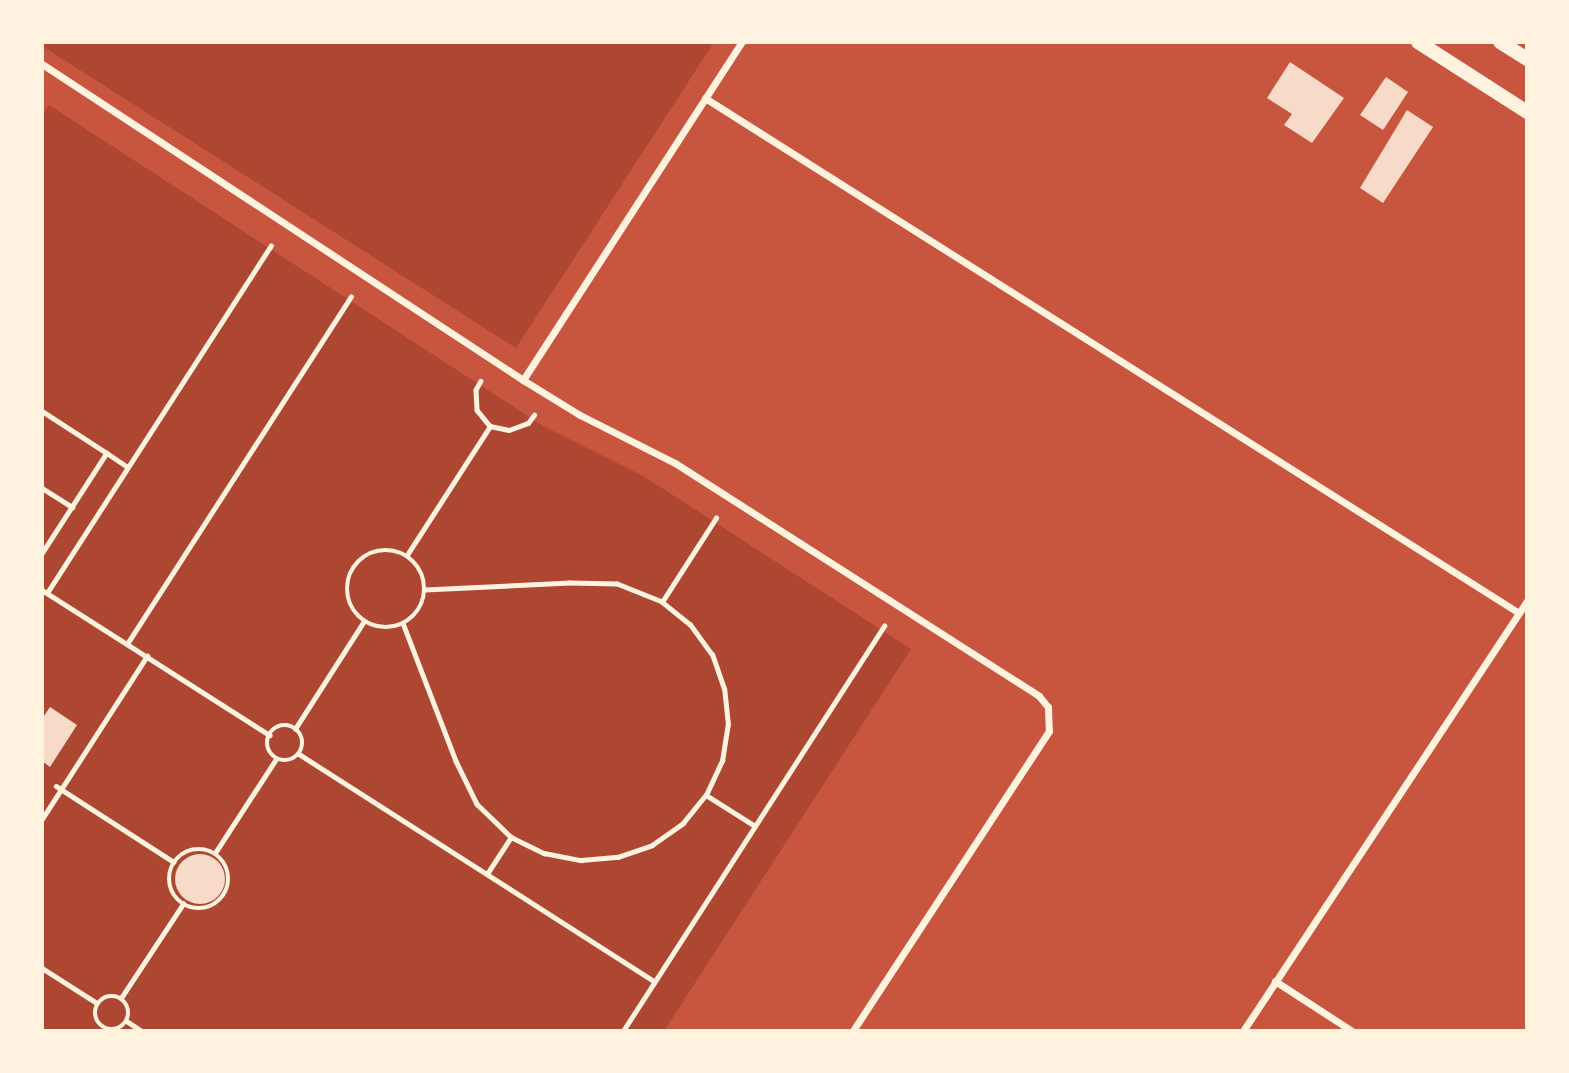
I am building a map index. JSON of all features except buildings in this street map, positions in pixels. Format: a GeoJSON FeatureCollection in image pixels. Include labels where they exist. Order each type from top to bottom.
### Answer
{"type":"FeatureCollection","features":[{"type":"Feature","properties":{"kind":"main road"},"geometry":{"type":"LineString","coordinates":[[1418,42],[1527,112]]}},
{"type":"Feature","properties":{"kind":"main road"},"geometry":{"type":"LineString","coordinates":[[1500,42],[1527,59]]}},
{"type":"Feature","properties":{"kind":"street"},"geometry":{"type":"LineString","coordinates":[[523,380],[742,42]]}},
{"type":"Feature","properties":{"kind":"street"},"geometry":{"type":"LineString","coordinates":[[42,64],[523,380],[580,415],[675,463],[1040,696],[1048,707],[1049,731],[853,1031]]}},
{"type":"Feature","properties":{"kind":"street"},"geometry":{"type":"LineString","coordinates":[[705,98],[1519,613]]}},
{"type":"Feature","properties":{"kind":"street"},"geometry":{"type":"LineString","coordinates":[[1243,1031],[1527,601]]}},
{"type":"Feature","properties":{"kind":"street"},"geometry":{"type":"LineString","coordinates":[[1275,981],[1352,1031]]}},
{"type":"Feature","properties":{"kind":"path"},"geometry":{"type":"LineString","coordinates":[[270,735],[45,592],[271,246]]}},
{"type":"Feature","properties":{"kind":"path"},"geometry":{"type":"LineString","coordinates":[[127,643],[351,297]]}},
{"type":"Feature","properties":{"kind":"path"},"geometry":{"type":"LineString","coordinates":[[481,381],[476,390],[477,410],[490,426],[509,430],[528,423],[534,415]]}},
{"type":"Feature","properties":{"kind":"path"},"geometry":{"type":"LineString","coordinates":[[42,411],[128,467]]}},
{"type":"Feature","properties":{"kind":"path"},"geometry":{"type":"LineString","coordinates":[[407,555],[490,426]]}},
{"type":"Feature","properties":{"kind":"path"},"geometry":{"type":"LineString","coordinates":[[42,554],[107,453]]}},
{"type":"Feature","properties":{"kind":"path"},"geometry":{"type":"LineString","coordinates":[[42,488],[72,507]]}},
{"type":"Feature","properties":{"kind":"path"},"geometry":{"type":"LineString","coordinates":[[662,602],[716,518]]}},
{"type":"Feature","properties":{"kind":"path"},"geometry":{"type":"LineString","coordinates":[[381,550],[407,555],[421,570],[425,590],[419,610],[403,624],[383,628],[364,621],[348,600],[350,573],[368,554],[381,550]]}},
{"type":"Feature","properties":{"kind":"path"},"geometry":{"type":"LineString","coordinates":[[403,624],[456,761],[477,804],[511,837],[544,853],[569,858],[618,857],[652,845],[683,823],[706,794],[724,749],[728,725],[724,689],[712,654],[690,625],[662,602],[617,584],[570,583],[425,590]]}},
{"type":"Feature","properties":{"kind":"path"},"geometry":{"type":"LineString","coordinates":[[295,729],[364,621]]}},
{"type":"Feature","properties":{"kind":"path"},"geometry":{"type":"LineString","coordinates":[[623,1031],[884,626]]}},
{"type":"Feature","properties":{"kind":"path"},"geometry":{"type":"LineString","coordinates":[[42,819],[58,788],[147,656]]}},
{"type":"Feature","properties":{"kind":"path"},"geometry":{"type":"LineString","coordinates":[[284,726],[295,729],[303,743],[299,754],[291,760],[276,759],[268,751],[270,735],[284,726]]}},
{"type":"Feature","properties":{"kind":"path"},"geometry":{"type":"LineString","coordinates":[[299,754],[654,981]]}},
{"type":"Feature","properties":{"kind":"path"},"geometry":{"type":"LineString","coordinates":[[215,853],[276,759]]}},
{"type":"Feature","properties":{"kind":"path"},"geometry":{"type":"LineString","coordinates":[[58,788],[174,862]]}},
{"type":"Feature","properties":{"kind":"path"},"geometry":{"type":"LineString","coordinates":[[706,794],[755,826]]}},
{"type":"Feature","properties":{"kind":"path"},"geometry":{"type":"LineString","coordinates":[[487,874],[511,837]]}},
{"type":"Feature","properties":{"kind":"path"},"geometry":{"type":"LineString","coordinates":[[197,848],[215,853],[222,859],[230,876],[225,895],[219,902],[201,909],[183,904],[171,889],[170,871],[174,862],[188,850],[197,848]]}},
{"type":"Feature","properties":{"kind":"path"},"geometry":{"type":"LineString","coordinates":[[121,998],[183,904]]}},
{"type":"Feature","properties":{"kind":"path"},"geometry":{"type":"LineString","coordinates":[[42,968],[97,1003]]}},
{"type":"Feature","properties":{"kind":"path"},"geometry":{"type":"LineString","coordinates":[[111,995],[121,998],[130,1011],[127,1022],[119,1029],[103,1028],[95,1014],[97,1003],[111,995]]}},
{"type":"Feature","properties":{"kind":"path"},"geometry":{"type":"LineString","coordinates":[[127,1022],[142,1031]]}},
{"type":"Feature","properties":{"kind":"shaded area"},"geometry":{"type":"Polygon","coordinates":[[[42,42],[714,42],[516,348],[42,46],[42,42]]]}},
{"type":"Feature","properties":{"kind":"shaded area"},"geometry":{"type":"Polygon","coordinates":[[[49,105],[543,426],[645,477],[911,649],[664,1031],[42,1031],[42,115],[49,105]]]}}]}
